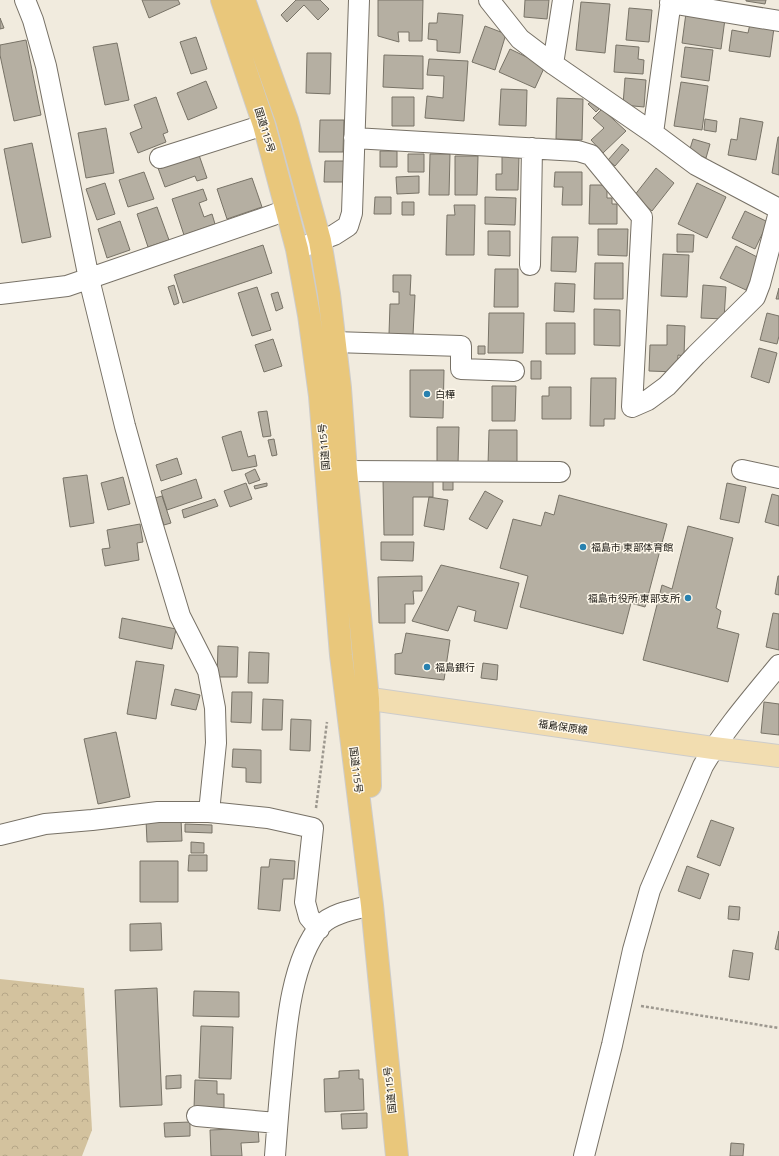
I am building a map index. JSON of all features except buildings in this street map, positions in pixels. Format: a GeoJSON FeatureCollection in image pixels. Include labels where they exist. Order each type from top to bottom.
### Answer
{"type":"FeatureCollection","features":[{"type":"Feature","properties":{"kind":"highway","name":"国道115号"},"geometry":{"type":"LineString","coordinates":[[222,0],[264,125],[297,249],[309,315],[320,396],[341,655],[372,905],[396,1156]]}},
{"type":"Feature","properties":{"kind":"highway","name":"国道115号"},"geometry":{"type":"LineString","coordinates":[[244,0],[287,120],[320,241],[329,294],[340,388],[346,471],[368,699],[372,905]]}},
{"type":"Feature","properties":{"kind":"main road","name":"福島保原線"},"geometry":{"type":"LineString","coordinates":[[346,696],[779,756]]}},
{"type":"Feature","properties":{"kind":"street"},"geometry":{"type":"LineString","coordinates":[[25,0],[33,20],[46,66],[89,279],[125,426],[180,616],[208,672],[215,708],[216,743],[209,812]]}},
{"type":"Feature","properties":{"kind":"street"},"geometry":{"type":"LineString","coordinates":[[297,249],[334,235],[348,226],[352,213],[359,0]]}},
{"type":"Feature","properties":{"kind":"street"},"geometry":{"type":"LineString","coordinates":[[553,64],[563,0]]}},
{"type":"Feature","properties":{"kind":"street"},"geometry":{"type":"LineString","coordinates":[[491,1],[520,38],[553,64],[653,133],[696,165],[779,209]]}},
{"type":"Feature","properties":{"kind":"street"},"geometry":{"type":"LineString","coordinates":[[653,133],[671,1],[779,21]]}},
{"type":"Feature","properties":{"kind":"street"},"geometry":{"type":"LineString","coordinates":[[160,158],[264,125]]}},
{"type":"Feature","properties":{"kind":"street"},"geometry":{"type":"LineString","coordinates":[[354,138],[578,151],[591,155],[642,217],[632,408],[648,400],[668,386],[696,355],[755,297],[760,284],[779,212]]}},
{"type":"Feature","properties":{"kind":"street"},"geometry":{"type":"LineString","coordinates":[[530,265],[532,148]]}},
{"type":"Feature","properties":{"kind":"street"},"geometry":{"type":"LineString","coordinates":[[0,294],[67,286],[287,210]]}},
{"type":"Feature","properties":{"kind":"street"},"geometry":{"type":"LineString","coordinates":[[334,342],[461,346],[461,369],[514,371]]}},
{"type":"Feature","properties":{"kind":"street"},"geometry":{"type":"LineString","coordinates":[[742,470],[779,478]]}},
{"type":"Feature","properties":{"kind":"street"},"geometry":{"type":"LineString","coordinates":[[346,471],[560,472]]}},
{"type":"Feature","properties":{"kind":"street"},"geometry":{"type":"LineString","coordinates":[[584,1156],[650,890],[702,766],[713,748],[743,708],[779,665]]}},
{"type":"Feature","properties":{"kind":"street"},"geometry":{"type":"LineString","coordinates":[[0,835],[45,824],[158,812],[209,812],[268,818],[313,828],[305,902],[309,917],[319,929]]}},
{"type":"Feature","properties":{"kind":"street"},"geometry":{"type":"LineString","coordinates":[[275,1156],[289,1005],[300,965],[309,945],[322,924],[337,915],[372,905]]}},
{"type":"Feature","properties":{"kind":"street"},"geometry":{"type":"LineString","coordinates":[[197,1116],[277,1123]]}},
{"type":"Feature","properties":{"kind":"path"},"geometry":{"type":"LineString","coordinates":[[313,828],[327,723],[330,718]]}},
{"type":"Feature","properties":{"kind":"path"},"geometry":{"type":"LineString","coordinates":[[621,1003],[779,1028]]}},
{"type":"Feature","properties":{"kind":"green space"},"geometry":{"type":"Polygon","coordinates":[[[0,979],[84,988],[92,1130],[82,1156],[0,1156],[0,979]]]}},
{"type":"Feature","properties":{"kind":"place","name":"白樺"},"geometry":{"type":"Point","coordinates":[427,394]}},
{"type":"Feature","properties":{"kind":"place","name":"福島市 東部体育館"},"geometry":{"type":"Point","coordinates":[583,547]}},
{"type":"Feature","properties":{"kind":"place","name":"福島市役所 東部支所"},"geometry":{"type":"Point","coordinates":[688,598]}},
{"type":"Feature","properties":{"kind":"place","name":"福島銀行"},"geometry":{"type":"Point","coordinates":[427,667]}}]}
